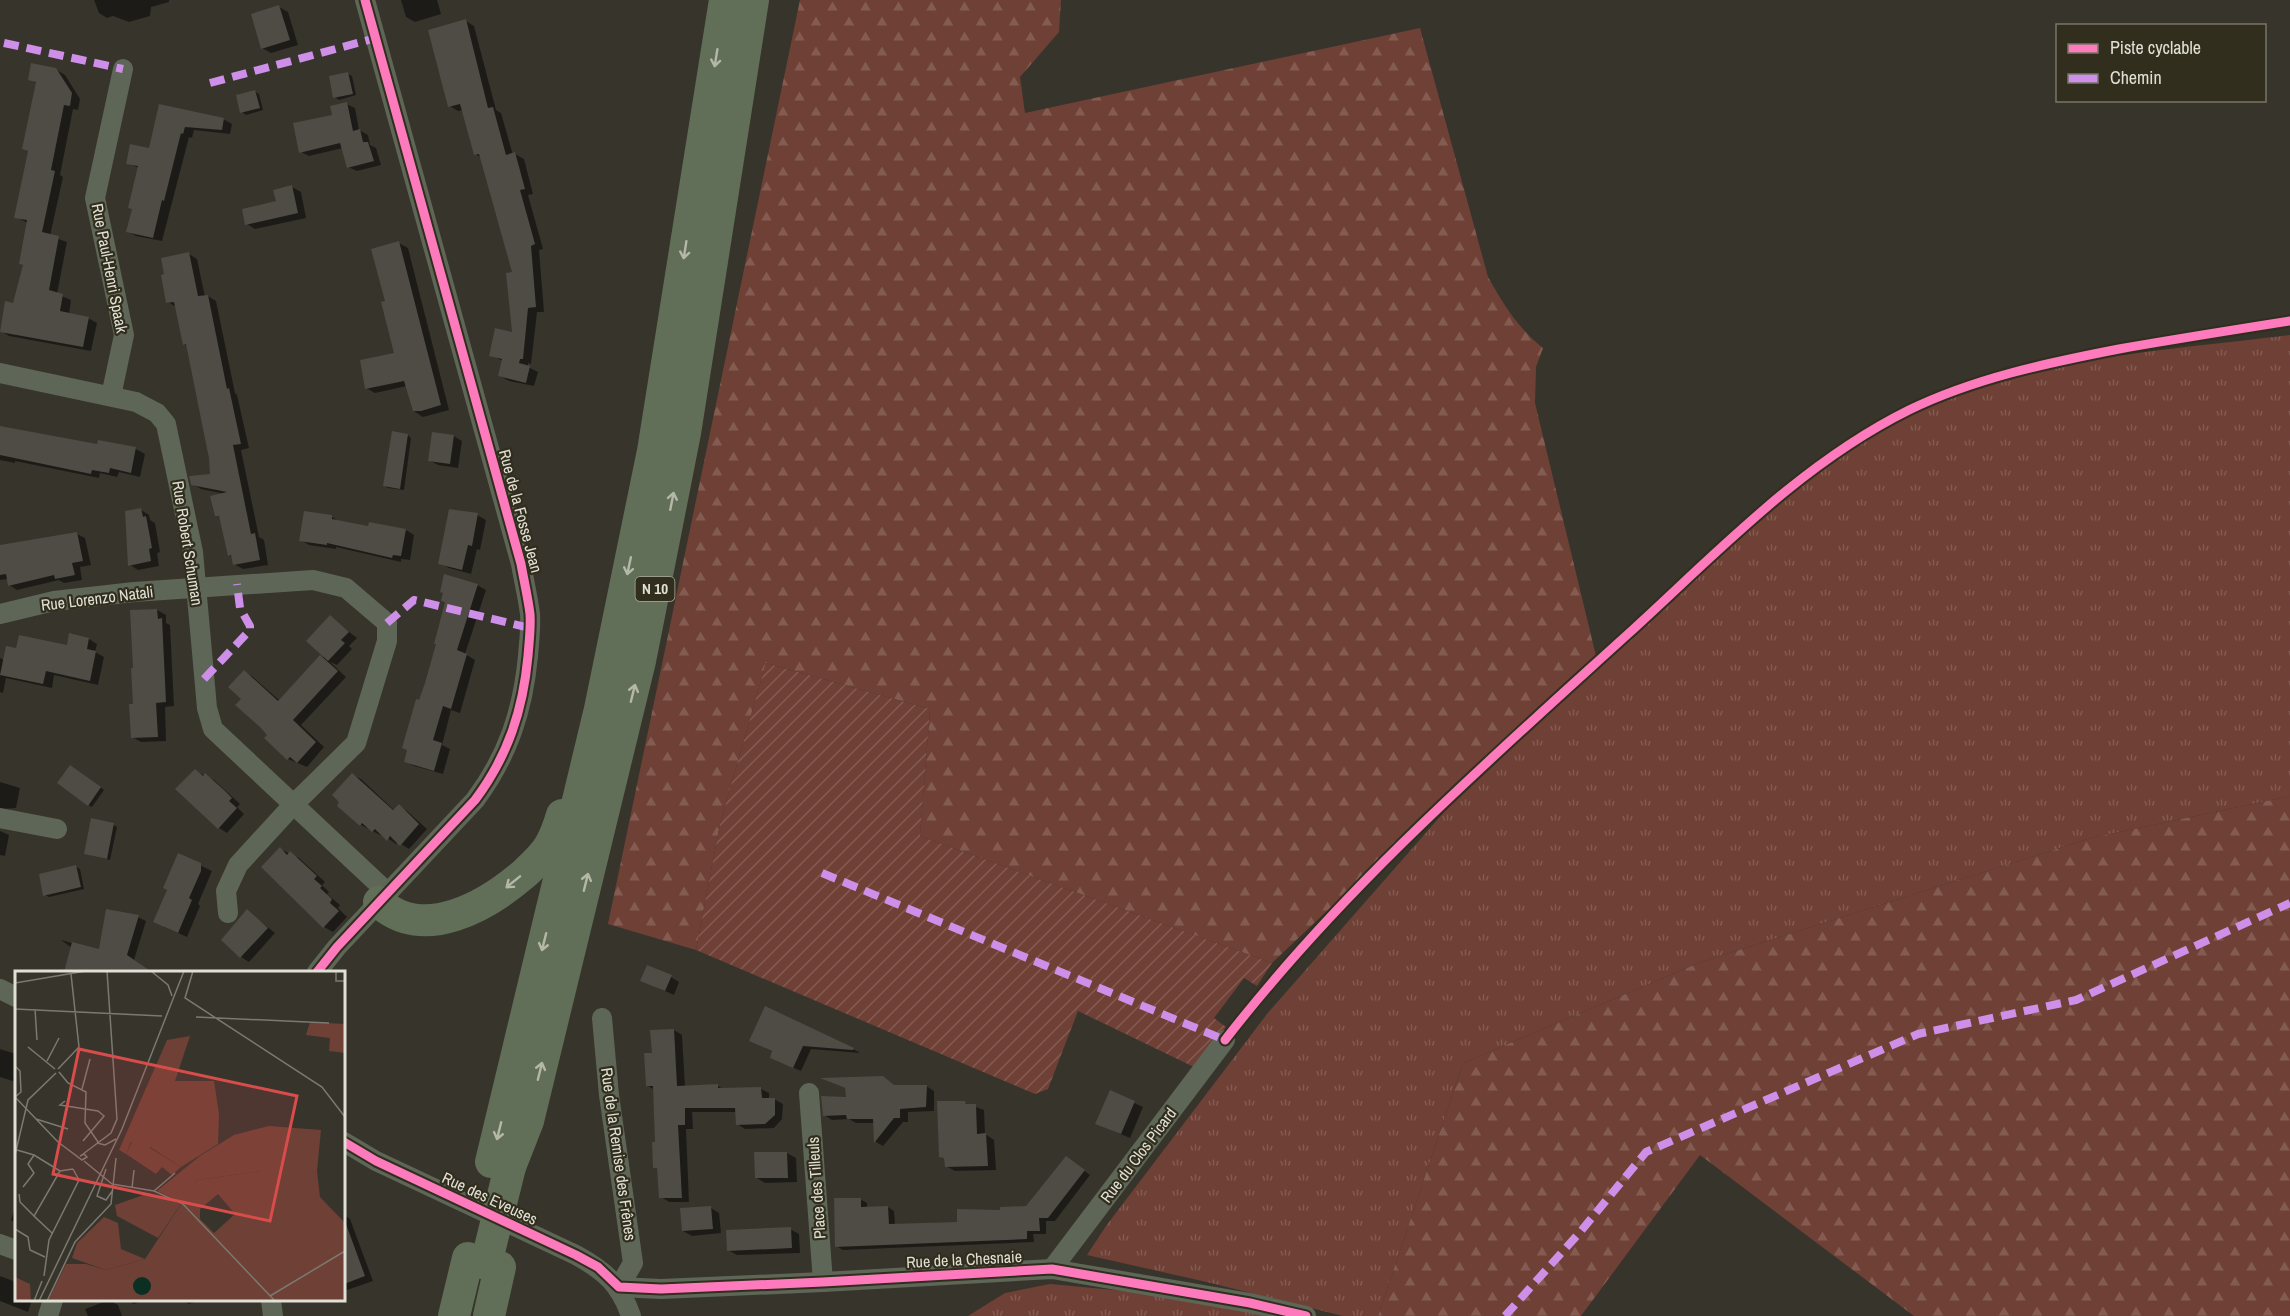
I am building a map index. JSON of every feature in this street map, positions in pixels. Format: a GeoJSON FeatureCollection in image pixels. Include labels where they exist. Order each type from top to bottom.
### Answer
{"type":"FeatureCollection","features":[{"type":"Feature","properties":{"kind":"main road","name":"N 10"},"geometry":{"type":"LineString","coordinates":[[474,1316],[508,1167],[653,451],[725,0]]}},
{"type":"Feature","properties":{"kind":"main road","name":"N 10"},"geometry":{"type":"LineString","coordinates":[[508,1167],[528,1121],[640,661],[685,433],[753,0]]}},
{"type":"Feature","properties":{"kind":"main road"},"geometry":{"type":"LineString","coordinates":[[383,898],[387,910],[406,918],[433,920],[466,912],[485,903],[536,863],[549,846],[560,822],[592,705],[606,681]]}},
{"type":"Feature","properties":{"kind":"main road"},"geometry":{"type":"LineString","coordinates":[[485,1263],[489,1316]]}},
{"type":"Feature","properties":{"kind":"main road","name":"N 10"},"geometry":{"type":"LineString","coordinates":[[454,1316],[485,1263]]}},
{"type":"Feature","properties":{"kind":"street","name":"Rue de la Fosse Jean"},"geometry":{"type":"LineString","coordinates":[[318,971],[475,800],[492,778],[504,755],[523,701],[530,628],[528,600],[521,564],[365,0]]}},
{"type":"Feature","properties":{"kind":"street","name":"Rue Paul-Henri Spaak"},"geometry":{"type":"LineString","coordinates":[[111,396],[124,335],[95,198],[123,69]]}},
{"type":"Feature","properties":{"kind":"street","name":"Rue Robert Schuman"},"geometry":{"type":"LineString","coordinates":[[0,373],[111,396],[148,407],[157,413],[166,424],[193,552],[209,720],[220,736],[292,805],[383,898]]}},
{"type":"Feature","properties":{"kind":"street","name":"Rue Lorenzo Natali"},"geometry":{"type":"LineString","coordinates":[[0,614],[54,601],[196,587],[313,580],[346,588],[387,623],[387,641],[356,743],[292,805]]}},
{"type":"Feature","properties":{"kind":"street"},"geometry":{"type":"LineString","coordinates":[[228,912],[226,891],[238,865],[292,805]]}},
{"type":"Feature","properties":{"kind":"street"},"geometry":{"type":"LineString","coordinates":[[0,818],[57,830]]}},
{"type":"Feature","properties":{"kind":"street"},"geometry":{"type":"LineString","coordinates":[[0,989],[15,996]]}},
{"type":"Feature","properties":{"kind":"street","name":"Rue de la Remise des Frênes"},"geometry":{"type":"LineString","coordinates":[[602,1018],[609,1095],[633,1263],[619,1287]]}},
{"type":"Feature","properties":{"kind":"street","name":"Rue du Clos Picard"},"geometry":{"type":"LineString","coordinates":[[1052,1269],[1224,1040]]}},
{"type":"Feature","properties":{"kind":"street","name":"Place des Tilleuls"},"geometry":{"type":"LineString","coordinates":[[809,1094],[823,1282]]}},
{"type":"Feature","properties":{"kind":"street","name":"Rue des Eveuses"},"geometry":{"type":"LineString","coordinates":[[345,1143],[376,1161],[576,1255],[598,1267],[619,1287]]}},
{"type":"Feature","properties":{"kind":"street"},"geometry":{"type":"LineString","coordinates":[[0,1244],[15,1250]]}},
{"type":"Feature","properties":{"kind":"street","name":"Rue de la Chesnaie"},"geometry":{"type":"LineString","coordinates":[[619,1287],[661,1289],[1052,1269],[1250,1303],[1306,1316]]}},
{"type":"Feature","properties":{"kind":"street"},"geometry":{"type":"LineString","coordinates":[[619,1287],[631,1316]]}},
{"type":"Feature","properties":{"kind":"street"},"geometry":{"type":"LineString","coordinates":[[48,1316],[52,1301]]}},
{"type":"Feature","properties":{"kind":"street"},"geometry":{"type":"LineString","coordinates":[[271,1301],[273,1316]]}},
{"type":"Feature","properties":{"kind":"green space"},"geometry":{"type":"Polygon","coordinates":[[[800,0],[1061,0],[1059,32],[1020,77],[1025,113],[1420,28],[1488,277],[1512,315],[1543,348],[1536,367],[1535,403],[1596,656],[1272,963],[920,836],[930,709],[766,663],[720,824],[696,950],[608,924],[800,0]]]}},
{"type":"Feature","properties":{"kind":"green space"},"geometry":{"type":"Polygon","coordinates":[[[2290,335],[2290,796],[2091,838],[1701,962],[1463,1063],[1378,1316],[1343,1316],[1087,1255],[1106,1226],[1267,1014],[1445,811],[1743,531],[1804,481],[1847,449],[1892,422],[1959,393],[2005,379],[2051,367],[2099,359],[2290,335]]]}},
{"type":"Feature","properties":{"kind":"green space"},"geometry":{"type":"Polygon","coordinates":[[[766,663],[930,709],[920,836],[1272,963],[1257,986],[1244,978],[1214,1018],[1226,1027],[1198,1069],[1078,1011],[1048,1089],[1035,1094],[696,950],[720,824],[766,663]]]}},
{"type":"Feature","properties":{"kind":"green space"},"geometry":{"type":"Polygon","coordinates":[[[2290,796],[2290,1316],[1914,1316],[1700,1155],[1581,1316],[1378,1316],[1463,1063],[1701,962],[2091,838],[2290,796]]]}},
{"type":"Feature","properties":{"kind":"green space"},"geometry":{"type":"Polygon","coordinates":[[[1050,1284],[1178,1296],[1266,1316],[968,1316],[1005,1293],[1050,1284]]]}},
{"type":"Feature","properties":{"kind":"building"},"geometry":{"type":"Polygon","coordinates":[[[279,5],[290,40],[261,49],[251,14],[279,5]]]}},
{"type":"Feature","properties":{"kind":"building"},"geometry":{"type":"Polygon","coordinates":[[[466,19],[488,108],[493,107],[506,155],[515,152],[525,189],[520,190],[535,244],[531,246],[536,307],[528,308],[523,359],[520,359],[519,363],[530,366],[526,383],[498,376],[502,359],[489,356],[495,328],[512,332],[506,273],[512,272],[479,154],[474,155],[460,104],[448,107],[428,30],[466,19]]]}},
{"type":"Feature","properties":{"kind":"building"},"geometry":{"type":"Polygon","coordinates":[[[31,63],[56,68],[72,93],[70,106],[64,105],[51,170],[55,171],[42,232],[59,236],[49,290],[63,294],[60,311],[89,317],[83,347],[0,332],[5,301],[13,303],[23,265],[19,264],[27,220],[14,218],[28,151],[22,149],[36,82],[28,80],[31,63]]]}},
{"type":"Feature","properties":{"kind":"building"},"geometry":{"type":"Polygon","coordinates":[[[348,72],[353,94],[333,98],[329,76],[348,72]]]}},
{"type":"Feature","properties":{"kind":"building"},"geometry":{"type":"Polygon","coordinates":[[[255,90],[260,108],[240,113],[236,95],[255,90]]]}},
{"type":"Feature","properties":{"kind":"building"},"geometry":{"type":"Polygon","coordinates":[[[347,102],[353,131],[360,129],[363,142],[368,142],[374,161],[347,168],[340,143],[299,153],[293,123],[332,115],[330,106],[347,102]]]}},
{"type":"Feature","properties":{"kind":"building"},"geometry":{"type":"Polygon","coordinates":[[[159,104],[224,118],[222,130],[185,127],[183,134],[181,133],[153,238],[126,232],[132,209],[128,208],[138,166],[126,164],[130,144],[149,148],[159,104]]]}},
{"type":"Feature","properties":{"kind":"building"},"geometry":{"type":"Polygon","coordinates":[[[292,185],[298,213],[245,225],[242,209],[276,201],[273,190],[292,185]]]}},
{"type":"Feature","properties":{"kind":"building"},"geometry":{"type":"Polygon","coordinates":[[[399,241],[441,405],[421,411],[413,411],[404,381],[365,389],[360,360],[394,353],[381,302],[385,301],[371,249],[399,241]]]}},
{"type":"Feature","properties":{"kind":"building"},"geometry":{"type":"Polygon","coordinates":[[[189,252],[198,296],[208,295],[241,444],[233,445],[251,534],[255,533],[260,560],[233,565],[231,555],[228,556],[219,516],[215,516],[210,496],[227,492],[191,485],[189,476],[210,474],[209,459],[186,344],[183,345],[174,302],[166,303],[161,275],[164,274],[161,258],[189,252]]]}},
{"type":"Feature","properties":{"kind":"building"},"geometry":{"type":"Polygon","coordinates":[[[0,426],[97,444],[98,440],[136,447],[131,473],[110,468],[109,473],[92,470],[91,474],[0,455],[0,426]]]}},
{"type":"Feature","properties":{"kind":"building"},"geometry":{"type":"Polygon","coordinates":[[[392,431],[408,434],[400,489],[383,486],[392,431]]]}},
{"type":"Feature","properties":{"kind":"building"},"geometry":{"type":"Polygon","coordinates":[[[432,432],[454,435],[450,464],[428,461],[432,432]]]}},
{"type":"Feature","properties":{"kind":"building"},"geometry":{"type":"Polygon","coordinates":[[[141,508],[143,517],[146,516],[152,548],[149,549],[151,561],[128,566],[125,511],[141,508]]]}},
{"type":"Feature","properties":{"kind":"building"},"geometry":{"type":"Polygon","coordinates":[[[449,509],[478,513],[472,546],[468,545],[462,570],[438,564],[449,509]]]}},
{"type":"Feature","properties":{"kind":"building"},"geometry":{"type":"Polygon","coordinates":[[[304,511],[332,515],[332,519],[368,526],[369,522],[406,529],[401,556],[393,555],[392,558],[327,543],[327,545],[299,541],[304,511]]]}},
{"type":"Feature","properties":{"kind":"building"},"geometry":{"type":"Polygon","coordinates":[[[77,532],[83,561],[72,563],[75,575],[55,579],[54,575],[8,586],[6,574],[0,575],[0,545],[77,532]]]}},
{"type":"Feature","properties":{"kind":"building"},"geometry":{"type":"Polygon","coordinates":[[[444,574],[478,584],[457,650],[467,654],[451,709],[443,706],[433,740],[442,743],[434,771],[404,762],[407,750],[402,748],[416,699],[419,700],[436,644],[434,644],[445,602],[441,601],[443,593],[440,592],[444,574]]]}},
{"type":"Feature","properties":{"kind":"building"},"geometry":{"type":"Polygon","coordinates":[[[157,609],[158,619],[162,618],[166,702],[156,703],[158,737],[131,738],[129,704],[133,704],[131,668],[133,668],[130,610],[157,609]]]}},
{"type":"Feature","properties":{"kind":"building"},"geometry":{"type":"Polygon","coordinates":[[[330,615],[349,632],[341,640],[345,643],[328,661],[306,641],[330,615]]]}},
{"type":"Feature","properties":{"kind":"building"},"geometry":{"type":"Polygon","coordinates":[[[69,633],[89,638],[87,649],[96,651],[90,681],[46,671],[43,684],[0,675],[6,646],[16,648],[19,635],[67,645],[69,633]]]}},
{"type":"Feature","properties":{"kind":"building"},"geometry":{"type":"Polygon","coordinates":[[[320,655],[338,671],[293,720],[316,742],[297,763],[290,757],[287,760],[264,738],[267,735],[261,728],[235,705],[241,699],[228,687],[244,670],[278,701],[320,655]]]}},
{"type":"Feature","properties":{"kind":"building"},"geometry":{"type":"Polygon","coordinates":[[[70,765],[101,787],[88,806],[57,783],[70,765]]]}},
{"type":"Feature","properties":{"kind":"building"},"geometry":{"type":"Polygon","coordinates":[[[195,769],[203,776],[205,773],[224,790],[232,798],[229,801],[237,808],[218,829],[175,789],[195,769]]]}},
{"type":"Feature","properties":{"kind":"building"},"geometry":{"type":"Polygon","coordinates":[[[352,773],[393,810],[399,804],[419,824],[400,846],[390,836],[387,841],[375,829],[372,832],[362,823],[360,826],[337,806],[339,802],[332,795],[352,773]]]}},
{"type":"Feature","properties":{"kind":"building"},"geometry":{"type":"Polygon","coordinates":[[[91,818],[114,823],[107,859],[84,854],[91,818]]]}},
{"type":"Feature","properties":{"kind":"building"},"geometry":{"type":"Polygon","coordinates":[[[280,847],[287,855],[290,851],[317,876],[314,879],[332,899],[330,903],[339,911],[323,928],[261,867],[280,847]]]}},
{"type":"Feature","properties":{"kind":"building"},"geometry":{"type":"Polygon","coordinates":[[[178,853],[201,863],[201,871],[189,898],[192,900],[178,933],[153,922],[167,890],[163,888],[178,853]]]}},
{"type":"Feature","properties":{"kind":"building"},"geometry":{"type":"Polygon","coordinates":[[[76,865],[81,887],[43,896],[39,874],[76,865]]]}},
{"type":"Feature","properties":{"kind":"building"},"geometry":{"type":"Polygon","coordinates":[[[106,909],[139,915],[127,955],[151,971],[64,971],[72,942],[99,949],[106,909]]]}},
{"type":"Feature","properties":{"kind":"building"},"geometry":{"type":"Polygon","coordinates":[[[247,909],[268,928],[240,958],[221,940],[247,909]]]}},
{"type":"Feature","properties":{"kind":"building"},"geometry":{"type":"Polygon","coordinates":[[[647,965],[672,975],[665,991],[640,981],[647,965]]]}},
{"type":"Feature","properties":{"kind":"building"},"geometry":{"type":"Polygon","coordinates":[[[765,1006],[854,1048],[853,1050],[803,1046],[793,1068],[770,1058],[772,1051],[749,1041],[765,1006]]]}},
{"type":"Feature","properties":{"kind":"building"},"geometry":{"type":"Polygon","coordinates":[[[674,1029],[677,1086],[718,1084],[718,1088],[761,1087],[762,1098],[775,1098],[775,1115],[765,1124],[736,1125],[735,1108],[685,1108],[685,1125],[678,1125],[682,1198],[659,1198],[657,1168],[653,1168],[652,1142],[655,1142],[653,1086],[646,1086],[644,1053],[652,1053],[650,1030],[674,1029]]]}},
{"type":"Feature","properties":{"kind":"building"},"geometry":{"type":"Polygon","coordinates":[[[883,1076],[894,1085],[927,1085],[926,1107],[900,1109],[900,1118],[894,1118],[874,1143],[873,1119],[847,1119],[846,1115],[823,1116],[821,1096],[846,1097],[845,1088],[820,1078],[883,1076]]]}},
{"type":"Feature","properties":{"kind":"building"},"geometry":{"type":"Polygon","coordinates":[[[1110,1090],[1135,1101],[1121,1134],[1095,1124],[1110,1090]]]}},
{"type":"Feature","properties":{"kind":"building"},"geometry":{"type":"Polygon","coordinates":[[[937,1101],[965,1101],[966,1104],[976,1104],[977,1134],[986,1133],[988,1166],[945,1167],[944,1158],[939,1157],[937,1101]]]}},
{"type":"Feature","properties":{"kind":"building"},"geometry":{"type":"Polygon","coordinates":[[[754,1152],[787,1152],[788,1178],[755,1178],[754,1152]]]}},
{"type":"Feature","properties":{"kind":"building"},"geometry":{"type":"Polygon","coordinates":[[[1066,1156],[1085,1170],[1048,1218],[1039,1218],[1040,1231],[1027,1231],[1027,1239],[835,1247],[834,1198],[861,1198],[861,1207],[888,1206],[889,1224],[957,1222],[957,1209],[1000,1210],[1000,1207],[1026,1206],[1066,1156]]]}},
{"type":"Feature","properties":{"kind":"building"},"geometry":{"type":"Polygon","coordinates":[[[711,1206],[713,1229],[682,1231],[680,1208],[711,1206]]]}},
{"type":"Feature","properties":{"kind":"building"},"geometry":{"type":"Polygon","coordinates":[[[345,1224],[346,1224],[365,1276],[345,1284],[345,1224]]]}},
{"type":"Feature","properties":{"kind":"building"},"geometry":{"type":"Polygon","coordinates":[[[791,1227],[792,1248],[727,1251],[726,1230],[791,1227]]]}},
{"type":"Feature","properties":{"kind":"marked path"},"geometry":{"type":"LineString","coordinates":[[210,83],[376,38]]}},
{"type":"Feature","properties":{"kind":"marked path"},"geometry":{"type":"LineString","coordinates":[[4,43],[123,69]]}},
{"type":"Feature","properties":{"kind":"marked path"},"geometry":{"type":"LineString","coordinates":[[204,679],[250,630],[240,608],[237,584]]}},
{"type":"Feature","properties":{"kind":"marked path"},"geometry":{"type":"LineString","coordinates":[[387,623],[414,600],[530,628]]}},
{"type":"Feature","properties":{"kind":"marked path"},"geometry":{"type":"LineString","coordinates":[[822,873],[1225,1040],[1228,1035]]}},
{"type":"Feature","properties":{"kind":"marked path"},"geometry":{"type":"LineString","coordinates":[[1505,1316],[1581,1231],[1646,1152],[1918,1034],[2076,1000],[2290,903]]}},
{"type":"Feature","properties":{"kind":"cycle path"},"geometry":{"type":"LineString","coordinates":[[318,971],[337,947],[475,800],[487,783],[505,749],[518,714],[526,676],[530,630],[530,614],[521,564],[365,0]]}},
{"type":"Feature","properties":{"kind":"cycle path"},"geometry":{"type":"LineString","coordinates":[[1225,1040],[1270,984],[1417,828],[1727,542],[1795,484],[1831,457],[1869,432],[1909,410],[1985,380],[2119,349],[2290,321]]}},
{"type":"Feature","properties":{"kind":"cycle path"},"geometry":{"type":"LineString","coordinates":[[345,1143],[376,1161],[576,1255],[598,1267],[619,1287],[661,1289],[1052,1269],[1250,1303],[1306,1316]]}}]}
